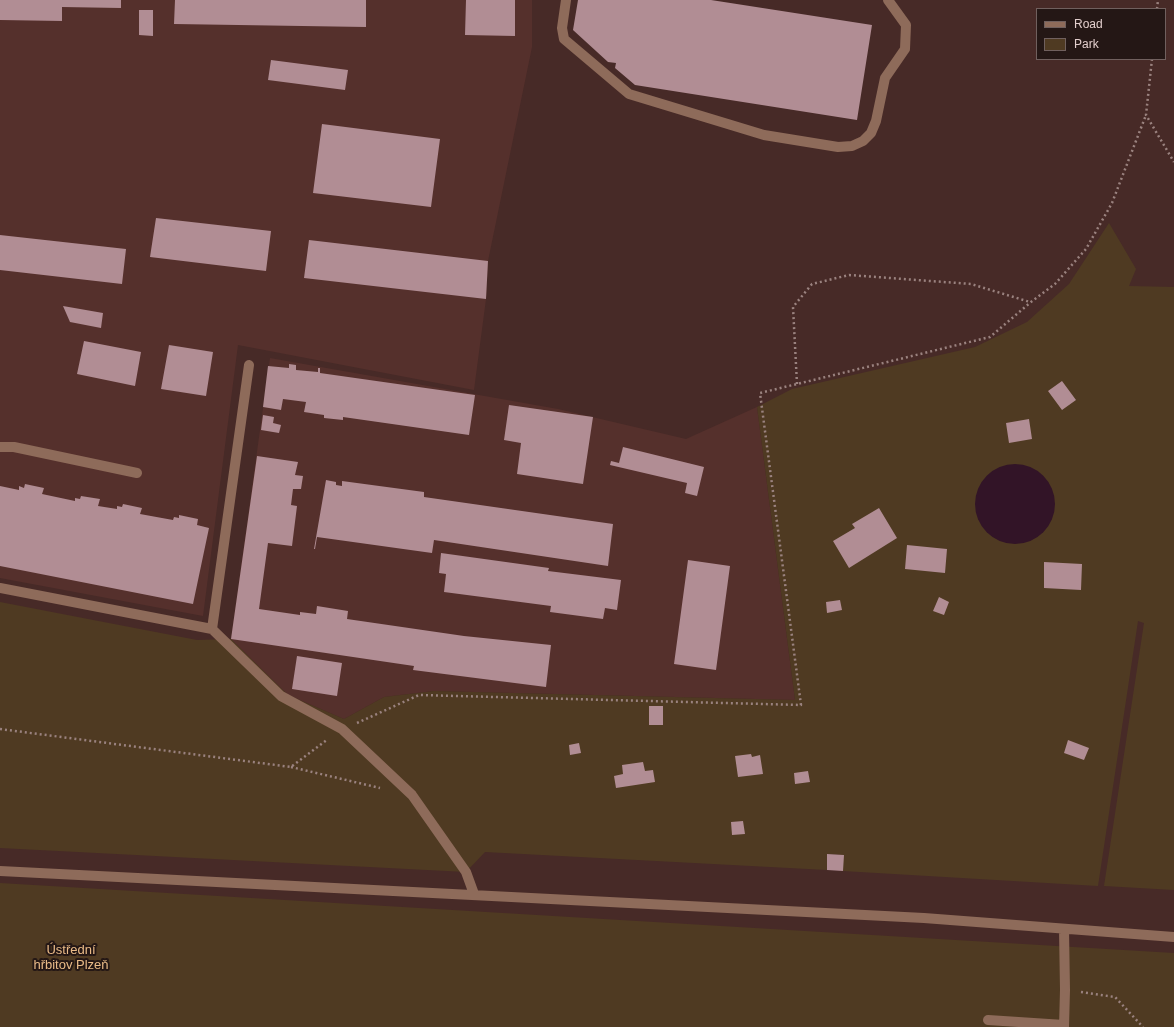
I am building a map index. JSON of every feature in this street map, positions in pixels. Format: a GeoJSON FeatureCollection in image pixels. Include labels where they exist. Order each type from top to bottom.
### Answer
{"type":"FeatureCollection","features":[{"type":"Feature","properties":{"kind":"lane"},"geometry":{"type":"LineString","coordinates":[[566,0],[562,28],[564,39],[629,94],[764,134],[838,147],[852,146],[863,141],[871,133],[876,121],[885,78],[905,49],[906,26],[888,0]]}},
{"type":"Feature","properties":{"kind":"lane"},"geometry":{"type":"LineString","coordinates":[[212,629],[249,365]]}},
{"type":"Feature","properties":{"kind":"lane"},"geometry":{"type":"LineString","coordinates":[[0,446],[14,447],[137,473]]}},
{"type":"Feature","properties":{"kind":"lane"},"geometry":{"type":"LineString","coordinates":[[0,588],[212,629],[281,696],[342,729],[412,795],[466,872],[474,894]]}},
{"type":"Feature","properties":{"kind":"lane"},"geometry":{"type":"LineString","coordinates":[[0,871],[474,894],[916,918],[1174,938]]}},
{"type":"Feature","properties":{"kind":"lane"},"geometry":{"type":"LineString","coordinates":[[988,1020],[1064,1026],[1064,929]]}},
{"type":"Feature","properties":{"kind":"path"},"geometry":{"type":"LineString","coordinates":[[291,767],[342,729],[419,695],[801,705],[760,393],[990,337],[1031,302],[1055,284],[1086,248],[1112,203],[1146,115],[1152,60]]}},
{"type":"Feature","properties":{"kind":"path"},"geometry":{"type":"LineString","coordinates":[[1146,115],[1174,162]]}},
{"type":"Feature","properties":{"kind":"path"},"geometry":{"type":"LineString","coordinates":[[797,384],[793,307],[812,284],[849,275],[971,284],[1031,302]]}},
{"type":"Feature","properties":{"kind":"path"},"geometry":{"type":"LineString","coordinates":[[0,729],[291,767],[381,788]]}},
{"type":"Feature","properties":{"kind":"path"},"geometry":{"type":"LineString","coordinates":[[1065,990],[1115,997],[1143,1027]]}},
{"type":"Feature","properties":{"kind":"shaded area"},"geometry":{"type":"Polygon","coordinates":[[[0,0],[532,0],[532,47],[488,261],[486,299],[474,390],[238,345],[203,616],[0,578],[0,0]]]}},
{"type":"Feature","properties":{"kind":"shaded area"},"geometry":{"type":"Polygon","coordinates":[[[270,358],[558,409],[686,439],[757,407],[795,700],[434,691],[384,697],[344,719],[288,695],[231,639],[270,358]]]}},
{"type":"Feature","properties":{"kind":"shaded area"},"geometry":{"type":"Polygon","coordinates":[[[1015,464],[1030,467],[1043,476],[1052,489],[1055,504],[1052,519],[1043,532],[1030,541],[1015,544],[1000,541],[987,532],[978,519],[975,504],[978,489],[987,476],[1000,467],[1015,464]]]}},
{"type":"Feature","properties":{"kind":"green space"},"geometry":{"type":"Polygon","coordinates":[[[1109,223],[1136,269],[1129,286],[1174,287],[1174,890],[1104,886],[1144,623],[1138,621],[1098,886],[843,871],[843,855],[827,854],[827,870],[485,852],[466,872],[0,848],[0,602],[197,640],[231,639],[288,695],[344,719],[384,697],[434,691],[795,700],[757,407],[792,389],[975,347],[1027,322],[1069,284],[1109,223]]]}},
{"type":"Feature","properties":{"kind":"green space","name":"Ústřední hřbitov Plzeň"},"geometry":{"type":"Polygon","coordinates":[[[0,883],[1174,953],[1174,1027],[0,1027],[0,883]]]}},
{"type":"Feature","properties":{"kind":"building"},"geometry":{"type":"Polygon","coordinates":[[[0,0],[121,0],[121,8],[62,7],[62,21],[0,20],[0,0]]]}},
{"type":"Feature","properties":{"kind":"building"},"geometry":{"type":"Polygon","coordinates":[[[175,0],[366,0],[366,27],[174,24],[175,0]]]}},
{"type":"Feature","properties":{"kind":"building"},"geometry":{"type":"Polygon","coordinates":[[[466,0],[515,0],[515,36],[465,35],[466,0]]]}},
{"type":"Feature","properties":{"kind":"building"},"geometry":{"type":"Polygon","coordinates":[[[578,0],[711,0],[872,25],[857,120],[635,85],[615,68],[616,63],[608,62],[573,30],[578,0]]]}},
{"type":"Feature","properties":{"kind":"building"},"geometry":{"type":"Polygon","coordinates":[[[139,10],[153,10],[153,36],[139,35],[139,10]]]}},
{"type":"Feature","properties":{"kind":"building"},"geometry":{"type":"Polygon","coordinates":[[[271,60],[348,70],[345,90],[268,80],[271,60]]]}},
{"type":"Feature","properties":{"kind":"building"},"geometry":{"type":"Polygon","coordinates":[[[322,124],[440,139],[431,207],[313,193],[322,124]]]}},
{"type":"Feature","properties":{"kind":"building"},"geometry":{"type":"Polygon","coordinates":[[[156,218],[271,231],[266,271],[150,257],[156,218]]]}},
{"type":"Feature","properties":{"kind":"building"},"geometry":{"type":"Polygon","coordinates":[[[0,235],[126,249],[122,284],[0,270],[0,235]]]}},
{"type":"Feature","properties":{"kind":"building"},"geometry":{"type":"Polygon","coordinates":[[[309,240],[488,261],[486,299],[304,278],[309,240]]]}},
{"type":"Feature","properties":{"kind":"building"},"geometry":{"type":"Polygon","coordinates":[[[63,306],[103,313],[101,328],[70,322],[63,306]]]}},
{"type":"Feature","properties":{"kind":"building"},"geometry":{"type":"Polygon","coordinates":[[[84,341],[141,352],[135,386],[77,374],[84,341]]]}},
{"type":"Feature","properties":{"kind":"building"},"geometry":{"type":"Polygon","coordinates":[[[169,345],[213,352],[206,396],[161,389],[169,345]]]}},
{"type":"Feature","properties":{"kind":"building"},"geometry":{"type":"Polygon","coordinates":[[[289,364],[296,365],[296,370],[318,372],[318,368],[320,368],[320,373],[475,395],[469,435],[343,417],[343,420],[324,418],[324,415],[304,412],[306,402],[283,399],[281,410],[263,407],[268,366],[289,368],[289,364]]]}},
{"type":"Feature","properties":{"kind":"building"},"geometry":{"type":"Polygon","coordinates":[[[1062,381],[1076,400],[1062,410],[1048,391],[1062,381]]]}},
{"type":"Feature","properties":{"kind":"building"},"geometry":{"type":"Polygon","coordinates":[[[509,405],[593,417],[583,484],[517,474],[521,443],[504,440],[509,405]]]}},
{"type":"Feature","properties":{"kind":"building"},"geometry":{"type":"Polygon","coordinates":[[[263,415],[274,417],[273,423],[281,425],[279,433],[261,430],[263,415]]]}},
{"type":"Feature","properties":{"kind":"building"},"geometry":{"type":"Polygon","coordinates":[[[1029,419],[1032,439],[1009,443],[1006,423],[1029,419]]]}},
{"type":"Feature","properties":{"kind":"building"},"geometry":{"type":"Polygon","coordinates":[[[623,447],[704,467],[697,496],[685,493],[687,483],[610,465],[611,461],[619,463],[623,447]]]}},
{"type":"Feature","properties":{"kind":"building"},"geometry":{"type":"Polygon","coordinates":[[[257,456],[298,462],[295,475],[303,476],[301,489],[293,489],[291,505],[297,506],[292,546],[268,543],[259,609],[300,615],[300,612],[316,614],[317,606],[348,611],[347,619],[464,636],[551,645],[546,687],[413,670],[414,666],[231,639],[257,456]]]}},
{"type":"Feature","properties":{"kind":"building"},"geometry":{"type":"Polygon","coordinates":[[[326,480],[336,482],[336,485],[342,486],[342,481],[424,492],[424,497],[613,524],[608,566],[434,540],[432,553],[317,537],[314,549],[326,480]]]}},
{"type":"Feature","properties":{"kind":"building"},"geometry":{"type":"Polygon","coordinates":[[[25,484],[44,488],[42,494],[75,501],[75,498],[80,499],[81,496],[100,499],[98,506],[117,509],[117,506],[122,507],[123,504],[142,508],[140,514],[173,520],[174,517],[179,518],[179,515],[198,519],[197,525],[209,528],[193,604],[0,566],[0,486],[19,490],[19,486],[24,488],[25,484]]]}},
{"type":"Feature","properties":{"kind":"building"},"geometry":{"type":"Polygon","coordinates":[[[879,508],[897,538],[849,568],[833,541],[855,528],[852,524],[879,508]]]}},
{"type":"Feature","properties":{"kind":"building"},"geometry":{"type":"Polygon","coordinates":[[[907,545],[947,549],[945,573],[905,569],[907,545]]]}},
{"type":"Feature","properties":{"kind":"building"},"geometry":{"type":"Polygon","coordinates":[[[441,553],[549,568],[548,571],[621,580],[617,610],[605,608],[603,619],[550,612],[551,606],[444,592],[446,574],[439,573],[441,553]]]}},
{"type":"Feature","properties":{"kind":"building"},"geometry":{"type":"Polygon","coordinates":[[[688,560],[730,566],[716,670],[674,664],[688,560]]]}},
{"type":"Feature","properties":{"kind":"building"},"geometry":{"type":"Polygon","coordinates":[[[1044,562],[1082,564],[1081,590],[1044,588],[1044,562]]]}},
{"type":"Feature","properties":{"kind":"building"},"geometry":{"type":"Polygon","coordinates":[[[939,597],[949,602],[944,615],[933,611],[939,597]]]}},
{"type":"Feature","properties":{"kind":"building"},"geometry":{"type":"Polygon","coordinates":[[[840,600],[842,610],[827,613],[826,602],[840,600]]]}},
{"type":"Feature","properties":{"kind":"building"},"geometry":{"type":"Polygon","coordinates":[[[297,656],[342,663],[337,696],[292,689],[297,656]]]}},
{"type":"Feature","properties":{"kind":"building"},"geometry":{"type":"Polygon","coordinates":[[[649,706],[663,706],[663,725],[649,725],[649,706]]]}},
{"type":"Feature","properties":{"kind":"building"},"geometry":{"type":"Polygon","coordinates":[[[1068,740],[1089,748],[1084,760],[1064,753],[1068,740]]]}},
{"type":"Feature","properties":{"kind":"building"},"geometry":{"type":"Polygon","coordinates":[[[579,743],[581,753],[570,755],[569,745],[579,743]]]}},
{"type":"Feature","properties":{"kind":"building"},"geometry":{"type":"Polygon","coordinates":[[[751,754],[752,757],[760,755],[763,774],[738,777],[735,756],[751,754]]]}},
{"type":"Feature","properties":{"kind":"building"},"geometry":{"type":"Polygon","coordinates":[[[643,762],[645,771],[653,770],[655,782],[616,788],[614,776],[623,774],[622,765],[643,762]]]}},
{"type":"Feature","properties":{"kind":"building"},"geometry":{"type":"Polygon","coordinates":[[[808,771],[810,782],[795,784],[794,773],[808,771]]]}},
{"type":"Feature","properties":{"kind":"building"},"geometry":{"type":"Polygon","coordinates":[[[743,821],[745,834],[732,835],[731,822],[743,821]]]}},
{"type":"Feature","properties":{"kind":"building"},"geometry":{"type":"Polygon","coordinates":[[[827,854],[844,855],[843,871],[827,870],[827,854]]]}}]}
